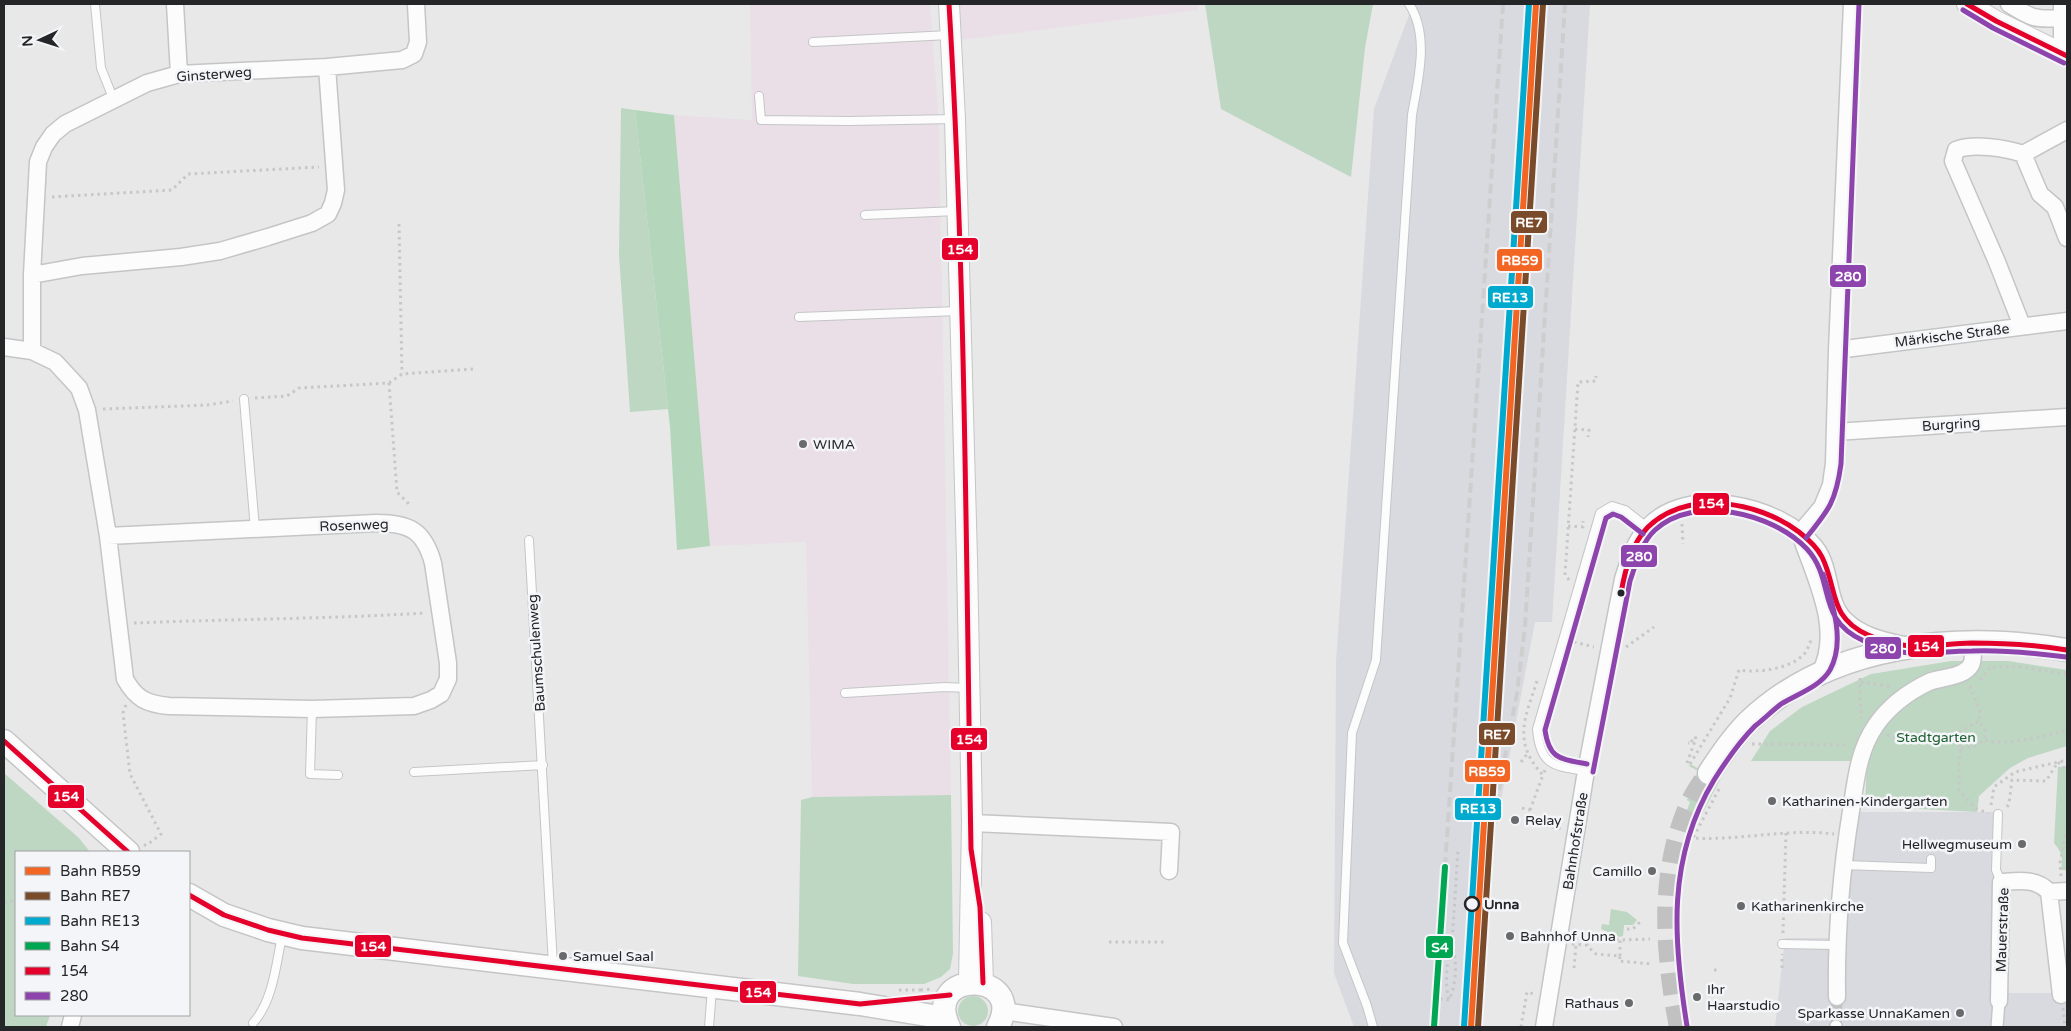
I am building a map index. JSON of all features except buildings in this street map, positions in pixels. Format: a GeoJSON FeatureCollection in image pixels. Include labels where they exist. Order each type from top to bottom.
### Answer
{"type":"FeatureCollection","features":[{"type":"Feature","properties":{"kind":"main road"},"geometry":{"type":"LineString","coordinates":[[1702,770],[1748,723],[1781,695],[1820,673],[1862,657],[1912,647],[1972,643],[2027,645],[2067,650]]}},
{"type":"Feature","properties":{"kind":"main road"},"geometry":{"type":"LineString","coordinates":[[4,741],[129,849]]}},
{"type":"Feature","properties":{"kind":"main road"},"geometry":{"type":"LineString","coordinates":[[190,896],[224,915],[283,934],[302,938],[413,953],[553,967],[860,1004],[939,1017],[948,1024]]}},
{"type":"Feature","properties":{"kind":"main road"},"geometry":{"type":"LineString","coordinates":[[948,1024],[944,1008],[950,995],[960,985],[976,983],[997,994],[1002,1002],[1001,1019]]}},
{"type":"Feature","properties":{"kind":"main road"},"geometry":{"type":"LineString","coordinates":[[860,1004],[950,995]]}},
{"type":"Feature","properties":{"kind":"street"},"geometry":{"type":"LineString","coordinates":[[175,4],[179,74]]}},
{"type":"Feature","properties":{"kind":"street","name":"Ginsterweg"},"geometry":{"type":"LineString","coordinates":[[32,351],[32,275],[38,162],[44,147],[53,134],[65,124],[113,98],[147,83],[179,74],[328,67],[402,60],[414,54],[418,42],[416,4]]}},
{"type":"Feature","properties":{"kind":"street"},"geometry":{"type":"LineString","coordinates":[[949,4],[955,119],[961,311],[971,849],[980,907],[976,983]]}},
{"type":"Feature","properties":{"kind":"street"},"geometry":{"type":"LineString","coordinates":[[1820,673],[1827,655],[1828,630],[1820,589],[1800,533],[1822,507],[1831,485],[1834,463],[1852,4]]}},
{"type":"Feature","properties":{"kind":"street"},"geometry":{"type":"LineString","coordinates":[[1967,4],[1996,21],[2063,54]]}},
{"type":"Feature","properties":{"kind":"street"},"geometry":{"type":"LineString","coordinates":[[2009,4],[2027,16],[2037,19],[2062,11],[2063,54]]}},
{"type":"Feature","properties":{"kind":"street"},"geometry":{"type":"LineString","coordinates":[[32,275],[82,266],[181,257],[220,251],[312,223],[328,214],[336,190],[328,67]]}},
{"type":"Feature","properties":{"kind":"street"},"geometry":{"type":"LineString","coordinates":[[2023,154],[2067,130]]}},
{"type":"Feature","properties":{"kind":"street"},"geometry":{"type":"LineString","coordinates":[[2022,326],[1953,160],[1956,150],[1966,146],[2012,150],[2023,154],[2040,194],[2055,207],[2067,238]]}},
{"type":"Feature","properties":{"kind":"street","name":"Märkische Straße"},"geometry":{"type":"LineString","coordinates":[[1837,350],[2067,320]]}},
{"type":"Feature","properties":{"kind":"street"},"geometry":{"type":"LineString","coordinates":[[4,347],[32,351],[55,362],[79,388],[87,410],[108,536],[125,679],[131,691]]}},
{"type":"Feature","properties":{"kind":"street","name":"Burgring"},"geometry":{"type":"LineString","coordinates":[[1835,432],[2067,417]]}},
{"type":"Feature","properties":{"kind":"street","name":"Bahnhofstraße"},"geometry":{"type":"LineString","coordinates":[[1544,1027],[1586,771],[1623,579],[1632,550],[1648,528],[1658,518],[1696,504],[1718,503],[1764,512],[1789,525],[1816,549],[1824,561],[1836,604],[1843,618],[1861,632],[1912,647]]}},
{"type":"Feature","properties":{"kind":"street","name":"Rosenweg"},"geometry":{"type":"LineString","coordinates":[[108,536],[394,523],[411,527],[429,549],[441,612],[448,663],[448,679],[441,694],[414,706],[312,708],[154,704],[142,699],[131,691]]}},
{"type":"Feature","properties":{"kind":"street"},"geometry":{"type":"LineString","coordinates":[[1837,997],[1836,945],[1846,836],[1859,761],[1866,733],[1906,694],[1930,682],[1966,670],[1973,659],[1972,643]]}},
{"type":"Feature","properties":{"kind":"street"},"geometry":{"type":"LineString","coordinates":[[972,823],[1171,832],[1170,871]]}},
{"type":"Feature","properties":{"kind":"street","name":"Mauerstraße"},"geometry":{"type":"LineString","coordinates":[[1997,1027],[2001,882],[2026,880],[2060,892]]}},
{"type":"Feature","properties":{"kind":"street"},"geometry":{"type":"LineString","coordinates":[[2060,892],[2061,995]]}},
{"type":"Feature","properties":{"kind":"street"},"geometry":{"type":"LineString","coordinates":[[1001,1019],[1114,1027]]}},
{"type":"Feature","properties":{"kind":"lane"},"geometry":{"type":"LineString","coordinates":[[95,4],[101,68],[113,98]]}},
{"type":"Feature","properties":{"kind":"lane"},"geometry":{"type":"LineString","coordinates":[[1373,1027],[1343,942],[1352,733],[1376,660],[1412,115],[1421,63],[1415,12],[1409,4]]}},
{"type":"Feature","properties":{"kind":"lane"},"geometry":{"type":"LineString","coordinates":[[813,42],[951,35]]}},
{"type":"Feature","properties":{"kind":"lane"},"geometry":{"type":"LineString","coordinates":[[759,96],[761,120],[955,119]]}},
{"type":"Feature","properties":{"kind":"lane"},"geometry":{"type":"LineString","coordinates":[[864,215],[957,211]]}},
{"type":"Feature","properties":{"kind":"lane"},"geometry":{"type":"LineString","coordinates":[[799,317],[961,311]]}},
{"type":"Feature","properties":{"kind":"lane"},"geometry":{"type":"LineString","coordinates":[[244,399],[255,529]]}},
{"type":"Feature","properties":{"kind":"lane"},"geometry":{"type":"LineString","coordinates":[[1586,771],[1565,768],[1548,761],[1539,748],[1538,730],[1600,513],[1612,506],[1625,510],[1648,528]]}},
{"type":"Feature","properties":{"kind":"lane","name":"Baumschulenweg"},"geometry":{"type":"LineString","coordinates":[[529,540],[553,967]]}},
{"type":"Feature","properties":{"kind":"lane"},"geometry":{"type":"LineString","coordinates":[[845,693],[945,687],[969,688]]}},
{"type":"Feature","properties":{"kind":"lane"},"geometry":{"type":"LineString","coordinates":[[312,708],[310,774],[338,775]]}},
{"type":"Feature","properties":{"kind":"lane"},"geometry":{"type":"LineString","coordinates":[[414,772],[543,766]]}},
{"type":"Feature","properties":{"kind":"lane"},"geometry":{"type":"LineString","coordinates":[[1998,814],[1996,870],[2001,882]]}},
{"type":"Feature","properties":{"kind":"lane"},"geometry":{"type":"LineString","coordinates":[[1844,865],[1931,868],[1931,859]]}},
{"type":"Feature","properties":{"kind":"lane"},"geometry":{"type":"LineString","coordinates":[[253,1023],[262,1013],[267,1002],[283,934]]}},
{"type":"Feature","properties":{"kind":"lane"},"geometry":{"type":"LineString","coordinates":[[1782,944],[1836,945]]}},
{"type":"Feature","properties":{"kind":"lane"},"geometry":{"type":"LineString","coordinates":[[709,1027],[712,987]]}},
{"type":"Feature","properties":{"kind":"path"},"geometry":{"type":"LineString","coordinates":[[35,198],[172,190],[188,174],[334,166]]}},
{"type":"Feature","properties":{"kind":"path"},"geometry":{"type":"LineString","coordinates":[[399,224],[402,374]]}},
{"type":"Feature","properties":{"kind":"path"},"geometry":{"type":"LineString","coordinates":[[87,410],[207,405],[244,399],[287,396],[298,388],[389,382],[402,374],[473,369]]}},
{"type":"Feature","properties":{"kind":"path"},"geometry":{"type":"LineString","coordinates":[[1566,589],[1569,580],[1565,575],[1578,382],[1596,381],[1596,376]]}},
{"type":"Feature","properties":{"kind":"path"},"geometry":{"type":"LineString","coordinates":[[389,382],[397,492],[409,504]]}},
{"type":"Feature","properties":{"kind":"path"},"geometry":{"type":"LineString","coordinates":[[1575,429],[1589,430],[1588,437]]}},
{"type":"Feature","properties":{"kind":"path"},"geometry":{"type":"LineString","coordinates":[[1568,526],[1583,527],[1583,521]]}},
{"type":"Feature","properties":{"kind":"path"},"geometry":{"type":"LineString","coordinates":[[118,624],[222,619],[356,617],[441,612]]}},
{"type":"Feature","properties":{"kind":"path"},"geometry":{"type":"LineString","coordinates":[[1829,641],[1810,642],[1804,654],[1779,667],[1750,672],[1739,670],[1730,698],[1718,718],[1702,770],[1693,838],[1707,839],[1786,832],[1846,836]]}},
{"type":"Feature","properties":{"kind":"path"},"geometry":{"type":"LineString","coordinates":[[1962,686],[1983,679],[1990,667],[2020,667],[2067,674]]}},
{"type":"Feature","properties":{"kind":"path"},"geometry":{"type":"LineString","coordinates":[[1521,762],[1527,754],[1523,725],[1538,680]]}},
{"type":"Feature","properties":{"kind":"path"},"geometry":{"type":"LineString","coordinates":[[1866,733],[1861,682],[1895,688],[1906,694]]}},
{"type":"Feature","properties":{"kind":"path"},"geometry":{"type":"LineString","coordinates":[[1969,685],[1980,711],[1979,721],[1985,730],[1985,740]]}},
{"type":"Feature","properties":{"kind":"path"},"geometry":{"type":"LineString","coordinates":[[129,849],[161,834],[130,774],[123,712],[131,691]]}},
{"type":"Feature","properties":{"kind":"path"},"geometry":{"type":"LineString","coordinates":[[1956,738],[1959,732],[1979,721]]}},
{"type":"Feature","properties":{"kind":"path"},"geometry":{"type":"LineString","coordinates":[[1961,748],[1975,746],[1985,740],[2007,742],[2067,731]]}},
{"type":"Feature","properties":{"kind":"path"},"geometry":{"type":"LineString","coordinates":[[1866,733],[1908,739],[1956,738]]}},
{"type":"Feature","properties":{"kind":"path"},"geometry":{"type":"LineString","coordinates":[[1747,750],[1752,744],[1852,746],[1866,733]]}},
{"type":"Feature","properties":{"kind":"path"},"geometry":{"type":"LineString","coordinates":[[1688,744],[1691,744],[1693,737],[1696,738],[1702,770]]}},
{"type":"Feature","properties":{"kind":"path"},"geometry":{"type":"LineString","coordinates":[[1956,738],[1961,748],[1959,790],[1976,808]]}},
{"type":"Feature","properties":{"kind":"path"},"geometry":{"type":"LineString","coordinates":[[1992,807],[1994,787],[2015,772],[2067,760]]}},
{"type":"Feature","properties":{"kind":"path"},"geometry":{"type":"LineString","coordinates":[[2058,762],[2067,771]]}},
{"type":"Feature","properties":{"kind":"path"},"geometry":{"type":"LineString","coordinates":[[2009,804],[2012,780],[2046,781],[2058,762]]}},
{"type":"Feature","properties":{"kind":"path"},"geometry":{"type":"LineString","coordinates":[[1543,775],[1530,810],[1531,817],[1539,824],[1576,832]]}},
{"type":"Feature","properties":{"kind":"path"},"geometry":{"type":"LineString","coordinates":[[1522,808],[1530,810]]}},
{"type":"Feature","properties":{"kind":"path"},"geometry":{"type":"LineString","coordinates":[[2060,892],[2060,863],[2067,827]]}},
{"type":"Feature","properties":{"kind":"path"},"geometry":{"type":"LineString","coordinates":[[1782,968],[1786,832]]}},
{"type":"Feature","properties":{"kind":"path"},"geometry":{"type":"LineString","coordinates":[[1449,1000],[1446,991],[1449,954],[1452,942],[1458,850]]}},
{"type":"Feature","properties":{"kind":"path"},"geometry":{"type":"LineString","coordinates":[[1627,929],[1633,929],[1640,922]]}},
{"type":"Feature","properties":{"kind":"path"},"geometry":{"type":"LineString","coordinates":[[1586,945],[1599,937],[1620,940],[1650,939]]}},
{"type":"Feature","properties":{"kind":"path"},"geometry":{"type":"LineString","coordinates":[[1620,940],[1620,961],[1652,964]]}},
{"type":"Feature","properties":{"kind":"path"},"geometry":{"type":"LineString","coordinates":[[1109,942],[1164,942]]}},
{"type":"Feature","properties":{"kind":"path"},"geometry":{"type":"LineString","coordinates":[[1449,1000],[1453,992],[1455,954],[1452,942]]}},
{"type":"Feature","properties":{"kind":"path"},"geometry":{"type":"LineString","coordinates":[[1558,942],[1586,945],[1596,954],[1620,956]]}},
{"type":"Feature","properties":{"kind":"path"},"geometry":{"type":"LineString","coordinates":[[1574,968],[1576,944]]}},
{"type":"Feature","properties":{"kind":"path"},"geometry":{"type":"LineString","coordinates":[[1521,1027],[1527,992],[1549,997]]}},
{"type":"Feature","properties":{"kind":"path"},"geometry":{"type":"LineString","coordinates":[[1440,999],[1449,1000]]}},
{"type":"Feature","properties":{"kind":"shaded area"},"geometry":{"type":"Polygon","coordinates":[[[750,4],[930,4],[939,121],[951,795],[812,797],[806,542],[710,546],[674,115],[752,120],[750,4]]]}},
{"type":"Feature","properties":{"kind":"shaded area"},"geometry":{"type":"Polygon","coordinates":[[[957,4],[1197,4],[1198,10],[961,40],[957,4]]]}},
{"type":"Feature","properties":{"kind":"shaded area"},"geometry":{"type":"Polygon","coordinates":[[[1413,4],[1590,4],[1552,622],[1535,622],[1491,853],[1479,1027],[1354,1027],[1334,973],[1336,662],[1374,109],[1413,4]]]}},
{"type":"Feature","properties":{"kind":"shaded area"},"geometry":{"type":"Polygon","coordinates":[[[1845,812],[2000,812],[1994,993],[2067,993],[2067,1027],[1775,1027],[1785,938],[1833,938],[1845,812]]]}},
{"type":"Feature","properties":{"kind":"green space"},"geometry":{"type":"Polygon","coordinates":[[[1205,4],[1373,4],[1365,48],[1351,177],[1221,109],[1205,4]]]}},
{"type":"Feature","properties":{"kind":"green space"},"geometry":{"type":"Polygon","coordinates":[[[621,108],[635,110],[668,409],[630,412],[619,255],[621,108]]]}},
{"type":"Feature","properties":{"kind":"green space"},"geometry":{"type":"Polygon","coordinates":[[[635,110],[674,115],[710,546],[677,550],[670,427],[635,110]]]}},
{"type":"Feature","properties":{"kind":"green space","name":"Stadtgarten"},"geometry":{"type":"Polygon","coordinates":[[[1951,661],[2008,661],[2067,670],[2067,746],[2028,758],[2010,768],[1979,796],[1977,812],[1865,806],[1867,761],[1751,761],[1770,731],[1802,707],[1871,674],[1951,661]]]}},
{"type":"Feature","properties":{"kind":"green space"},"geometry":{"type":"Polygon","coordinates":[[[1690,764],[1720,780],[1694,829],[1684,828],[1689,814],[1686,813],[1690,802],[1687,800],[1698,771],[1689,766],[1690,764]]]}},
{"type":"Feature","properties":{"kind":"green space"},"geometry":{"type":"Polygon","coordinates":[[[2067,766],[2067,870],[2061,870],[2061,856],[2059,849],[2054,843],[2058,767],[2067,766]]]}},
{"type":"Feature","properties":{"kind":"green space"},"geometry":{"type":"Polygon","coordinates":[[[4,773],[79,838],[89,851],[15,851],[15,1016],[50,1016],[46,1027],[4,1027],[4,773]]]}},
{"type":"Feature","properties":{"kind":"green space"},"geometry":{"type":"Polygon","coordinates":[[[951,795],[953,954],[950,969],[941,977],[924,984],[853,984],[798,976],[801,800],[812,797],[951,795]]]}},
{"type":"Feature","properties":{"kind":"green space"},"geometry":{"type":"Polygon","coordinates":[[[1611,909],[1627,912],[1637,920],[1633,925],[1624,925],[1623,936],[1619,937],[1601,929],[1602,924],[1609,925],[1611,909]]]}},
{"type":"Feature","properties":{"kind":"green space"},"geometry":{"type":"Polygon","coordinates":[[[973,996],[979,997],[987,1005],[987,1017],[979,1025],[973,1026],[967,1025],[959,1017],[958,1011],[959,1005],[967,997],[973,996]]]}},
{"type":"Feature","properties":{"kind":"tunnel"},"geometry":{"type":"LineString","coordinates":[[1680,1027],[1671,971],[1668,914],[1670,885],[1674,857],[1681,830],[1693,799],[1709,773]]}},
{"type":"Feature","properties":{"kind":"tunnel"},"geometry":{"type":"LineString","coordinates":[[1836,1026],[1837,997]]}},
{"type":"Feature","properties":{"kind":"railway"},"geometry":{"type":"LineString","coordinates":[[1445,867],[1503,4]]}},
{"type":"Feature","properties":{"kind":"railway"},"geometry":{"type":"LineString","coordinates":[[1474,968],[1487,852],[1517,693],[1525,626],[1565,4]]}},
{"type":"Feature","properties":{"kind":"rail line","name":"RE13"},"geometry":{"type":"LineString","coordinates":[[1464,1027],[1529,4]]}},
{"type":"Feature","properties":{"kind":"rail line","name":"RB59"},"geometry":{"type":"LineString","coordinates":[[1471,1027],[1536,4]]}},
{"type":"Feature","properties":{"kind":"rail line","name":"RE7"},"geometry":{"type":"LineString","coordinates":[[1478,1027],[1543,4]]}},
{"type":"Feature","properties":{"kind":"rail line","name":"S4"},"geometry":{"type":"LineString","coordinates":[[1434,1027],[1445,867]]}},
{"type":"Feature","properties":{"kind":"transit line","name":"154"},"geometry":{"type":"LineString","coordinates":[[949,4],[955,109],[962,321],[971,849],[980,907],[983,983]]}},
{"type":"Feature","properties":{"kind":"transit line","name":"280"},"geometry":{"type":"LineString","coordinates":[[1806,538],[1826,512],[1834,496],[1841,464],[1859,4]]}},
{"type":"Feature","properties":{"kind":"transit line","name":"154"},"geometry":{"type":"LineString","coordinates":[[1967,4],[1996,21],[2067,56]]}},
{"type":"Feature","properties":{"kind":"transit line","name":"280"},"geometry":{"type":"LineString","coordinates":[[1963,10],[1993,28],[2064,63]]}},
{"type":"Feature","properties":{"kind":"transit line","name":"154"},"geometry":{"type":"LineString","coordinates":[[1621,593],[1633,550],[1637,541],[1648,527],[1664,515],[1683,507],[1723,504],[1744,507],[1764,513],[1782,521],[1809,540],[1822,557],[1836,601],[1846,620],[1855,628],[1882,641],[1908,646],[1996,643],[2067,650]]}},
{"type":"Feature","properties":{"kind":"transit line","name":"280"},"geometry":{"type":"LineString","coordinates":[[1593,772],[1630,581],[1637,561],[1646,541],[1655,530],[1671,519],[1690,513],[1711,511],[1733,512],[1774,526],[1792,536],[1807,549],[1816,561],[1832,611],[1839,622],[1849,632],[1879,647],[1906,653],[1995,651],[2066,657]]}},
{"type":"Feature","properties":{"kind":"transit line","name":"280"},"geometry":{"type":"LineString","coordinates":[[1587,764],[1557,756],[1549,747],[1545,730],[1606,518],[1613,514],[1621,517],[1643,534]]}},
{"type":"Feature","properties":{"kind":"transit line","name":"280"},"geometry":{"type":"LineString","coordinates":[[1687,1026],[1682,994],[1677,930],[1681,869],[1688,839],[1699,809],[1714,780],[1744,739],[1755,726],[1781,704],[1814,686],[1830,670],[1835,659],[1837,634],[1833,609],[1823,574]]}},
{"type":"Feature","properties":{"kind":"transit line","name":"154"},"geometry":{"type":"LineString","coordinates":[[4,741],[127,851]]}},
{"type":"Feature","properties":{"kind":"transit line","name":"154"},"geometry":{"type":"LineString","coordinates":[[190,896],[224,915],[268,930],[302,938],[860,1004],[950,995]]}},
{"type":"Feature","properties":{"kind":"place","name":"WIMA"},"geometry":{"type":"Point","coordinates":[803,444]}},
{"type":"Feature","properties":{"kind":"place","name":"Katharinen-Kindergarten"},"geometry":{"type":"Point","coordinates":[1772,801]}},
{"type":"Feature","properties":{"kind":"place","name":"Relay"},"geometry":{"type":"Point","coordinates":[1515,820]}},
{"type":"Feature","properties":{"kind":"place","name":"Hellwegmuseum"},"geometry":{"type":"Point","coordinates":[2022,844]}},
{"type":"Feature","properties":{"kind":"place","name":"Camillo"},"geometry":{"type":"Point","coordinates":[1652,871]}},
{"type":"Feature","properties":{"kind":"place","name":"Unna"},"geometry":{"type":"Point","coordinates":[1472,904]}},
{"type":"Feature","properties":{"kind":"place","name":"Katharinenkirche"},"geometry":{"type":"Point","coordinates":[1741,906]}},
{"type":"Feature","properties":{"kind":"place","name":"Bahnhof Unna"},"geometry":{"type":"Point","coordinates":[1510,936]}},
{"type":"Feature","properties":{"kind":"place","name":"Samuel Saal"},"geometry":{"type":"Point","coordinates":[563,956]}},
{"type":"Feature","properties":{"kind":"place","name":"Ihr Haarstudio"},"geometry":{"type":"Point","coordinates":[1697,997]}},
{"type":"Feature","properties":{"kind":"place","name":"Rathaus"},"geometry":{"type":"Point","coordinates":[1629,1003]}},
{"type":"Feature","properties":{"kind":"place","name":"Sparkasse UnnaKamen"},"geometry":{"type":"Point","coordinates":[1960,1013]}}]}
